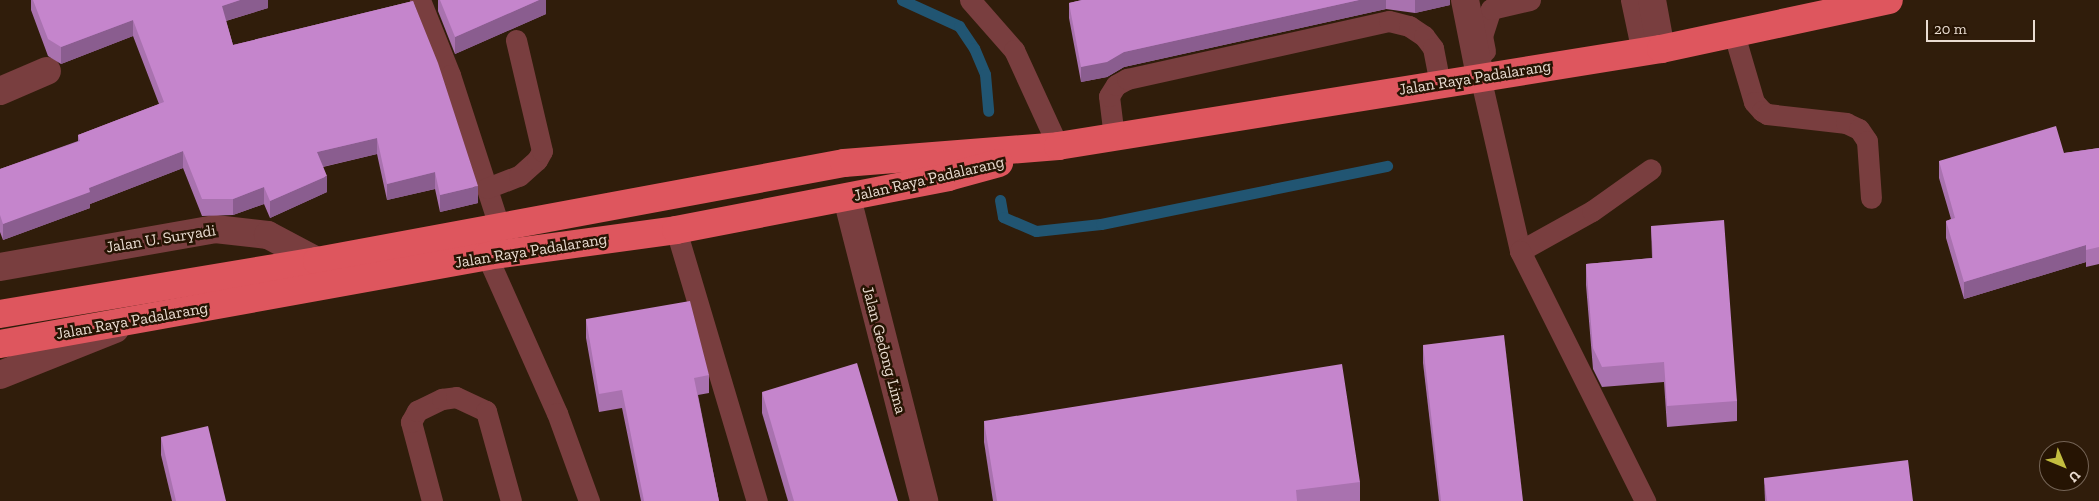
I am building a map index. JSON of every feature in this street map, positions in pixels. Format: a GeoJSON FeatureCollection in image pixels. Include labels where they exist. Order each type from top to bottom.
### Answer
{"type":"FeatureCollection","features":[{"type":"Feature","properties":{"kind":"highway","name":"Jalan Raya Padalarang"},"geometry":{"type":"LineString","coordinates":[[0,314],[317,261],[844,163],[1058,146],[1652,50],[1889,0]]}},
{"type":"Feature","properties":{"kind":"highway","name":"Jalan Raya Padalarang"},"geometry":{"type":"LineString","coordinates":[[0,344],[487,256],[676,230],[847,198],[948,177],[1058,146]]}},
{"type":"Feature","properties":{"kind":"street"},"geometry":{"type":"LineString","coordinates":[[1464,0],[1484,76]]}},
{"type":"Feature","properties":{"kind":"street"},"geometry":{"type":"LineString","coordinates":[[1652,0],[1652,50]]}},
{"type":"Feature","properties":{"kind":"street"},"geometry":{"type":"LineString","coordinates":[[0,91],[47,70]]}},
{"type":"Feature","properties":{"kind":"street","name":"Jalan Gedong Lima"},"geometry":{"type":"LineString","coordinates":[[847,198],[924,501]]}},
{"type":"Feature","properties":{"kind":"street","name":"Jalan U. Suryadi"},"geometry":{"type":"LineString","coordinates":[[0,268],[215,229],[268,235],[317,261]]}},
{"type":"Feature","properties":{"kind":"street"},"geometry":{"type":"LineString","coordinates":[[0,375],[136,320]]}},
{"type":"Feature","properties":{"kind":"lane"},"geometry":{"type":"LineString","coordinates":[[420,0],[450,75],[499,226]]}},
{"type":"Feature","properties":{"kind":"lane"},"geometry":{"type":"LineString","coordinates":[[970,0],[1014,50],[1058,146]]}},
{"type":"Feature","properties":{"kind":"lane"},"geometry":{"type":"LineString","coordinates":[[1530,0],[1491,9],[1482,36],[1484,76],[1520,251],[1645,501]]}},
{"type":"Feature","properties":{"kind":"lane"},"geometry":{"type":"LineString","coordinates":[[1631,0],[1652,50]]}},
{"type":"Feature","properties":{"kind":"lane"},"geometry":{"type":"LineString","coordinates":[[1114,137],[1109,96],[1116,85],[1127,79],[1389,21],[1409,26],[1424,36],[1433,48],[1440,83]]}},
{"type":"Feature","properties":{"kind":"lane"},"geometry":{"type":"LineString","coordinates":[[1734,34],[1754,102],[1767,114],[1846,123],[1859,129],[1867,141],[1871,198]]}},
{"type":"Feature","properties":{"kind":"lane"},"geometry":{"type":"LineString","coordinates":[[486,188],[529,169],[542,151],[516,40]]}},
{"type":"Feature","properties":{"kind":"lane"},"geometry":{"type":"LineString","coordinates":[[1520,251],[1592,211],[1651,169]]}},
{"type":"Feature","properties":{"kind":"lane"},"geometry":{"type":"LineString","coordinates":[[676,230],[757,501]]}},
{"type":"Feature","properties":{"kind":"lane"},"geometry":{"type":"LineString","coordinates":[[487,256],[557,413],[589,501]]}},
{"type":"Feature","properties":{"kind":"lane"},"geometry":{"type":"LineString","coordinates":[[432,501],[411,422],[417,412],[442,399],[456,397],[486,412],[511,501]]}},
{"type":"Feature","properties":{"kind":"building"},"geometry":{"type":"Polygon","coordinates":[[[33,0],[240,0],[222,6],[233,45],[413,1],[438,63],[478,186],[440,195],[435,172],[387,184],[377,138],[317,152],[327,176],[270,201],[264,187],[233,199],[202,199],[183,151],[89,188],[90,192],[3,224],[0,215],[0,169],[80,141],[78,135],[164,102],[133,20],[61,47],[48,39],[33,0]]]}},
{"type":"Feature","properties":{"kind":"building"},"geometry":{"type":"Polygon","coordinates":[[[440,0],[539,0],[455,37],[440,0]]]}},
{"type":"Feature","properties":{"kind":"building"},"geometry":{"type":"Polygon","coordinates":[[[1082,0],[1359,0],[1124,52],[1107,62],[1081,67],[1069,3],[1082,0]]]}},
{"type":"Feature","properties":{"kind":"building"},"geometry":{"type":"Polygon","coordinates":[[[2056,126],[2064,153],[2099,148],[2099,247],[2086,250],[2086,245],[1964,282],[1946,221],[1955,218],[1939,161],[2056,126]]]}},
{"type":"Feature","properties":{"kind":"building"},"geometry":{"type":"Polygon","coordinates":[[[1724,220],[1737,401],[1667,406],[1664,362],[1602,367],[1593,348],[1586,264],[1653,258],[1651,226],[1724,220]]]}},
{"type":"Feature","properties":{"kind":"building"},"geometry":{"type":"Polygon","coordinates":[[[690,301],[709,375],[694,378],[719,501],[644,501],[622,390],[599,394],[586,319],[690,301]]]}},
{"type":"Feature","properties":{"kind":"building"},"geometry":{"type":"Polygon","coordinates":[[[1504,335],[1523,501],[1441,501],[1423,345],[1504,335]]]}},
{"type":"Feature","properties":{"kind":"building"},"geometry":{"type":"Polygon","coordinates":[[[857,363],[898,501],[794,501],[762,392],[857,363]]]}},
{"type":"Feature","properties":{"kind":"building"},"geometry":{"type":"Polygon","coordinates":[[[1342,364],[1360,482],[1296,490],[1297,501],[997,501],[984,421],[1342,364]]]}},
{"type":"Feature","properties":{"kind":"building"},"geometry":{"type":"Polygon","coordinates":[[[208,426],[226,501],[176,501],[161,437],[208,426]]]}},
{"type":"Feature","properties":{"kind":"building"},"geometry":{"type":"Polygon","coordinates":[[[1908,460],[1913,501],[1767,501],[1764,478],[1908,460]]]}},
{"type":"Feature","properties":{"kind":"waterway"},"geometry":{"type":"LineString","coordinates":[[902,0],[959,26],[974,48],[985,74],[988,111]]}},
{"type":"Feature","properties":{"kind":"waterway"},"geometry":{"type":"LineString","coordinates":[[1000,200],[1003,217],[1036,231],[1101,224],[1387,166]]}}]}
